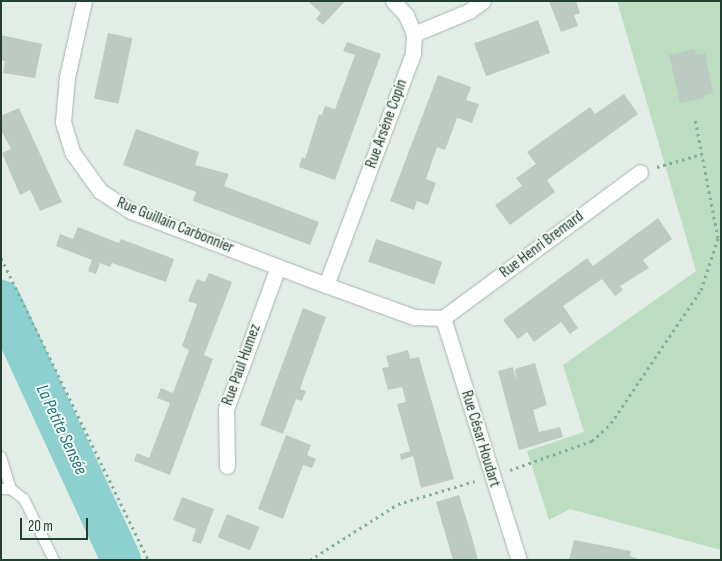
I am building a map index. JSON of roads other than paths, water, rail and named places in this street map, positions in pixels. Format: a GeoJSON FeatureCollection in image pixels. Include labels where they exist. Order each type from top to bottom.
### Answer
{"type":"FeatureCollection","features":[{"type":"Feature","properties":{"kind":"street","name":"Rue Guillain Carbonnier"},"geometry":{"type":"LineString","coordinates":[[84,1],[67,77],[63,108],[67,138],[79,166],[100,191],[119,206],[326,285],[414,316],[443,318]]}},
{"type":"Feature","properties":{"kind":"street"},"geometry":{"type":"LineString","coordinates":[[393,1],[406,15],[414,34],[469,11],[483,1]]}},
{"type":"Feature","properties":{"kind":"street","name":"Rue Arsène Copin"},"geometry":{"type":"LineString","coordinates":[[326,285],[413,53],[414,34]]}},
{"type":"Feature","properties":{"kind":"street","name":"Rue Henri Bremard"},"geometry":{"type":"LineString","coordinates":[[443,318],[640,172]]}},
{"type":"Feature","properties":{"kind":"street","name":"Rue Paul Humez"},"geometry":{"type":"LineString","coordinates":[[227,466],[226,409],[278,267]]}},
{"type":"Feature","properties":{"kind":"street","name":"Rue César Houdart"},"geometry":{"type":"LineString","coordinates":[[443,318],[518,560]]}},
{"type":"Feature","properties":{"kind":"lane"},"geometry":{"type":"LineString","coordinates":[[1,457],[6,489],[24,498],[54,560]]}},
{"type":"Feature","properties":{"kind":"waterway","name":"La Petite Sensée"},"geometry":{"type":"LineString","coordinates":[[1,300],[121,560]]}}]}
